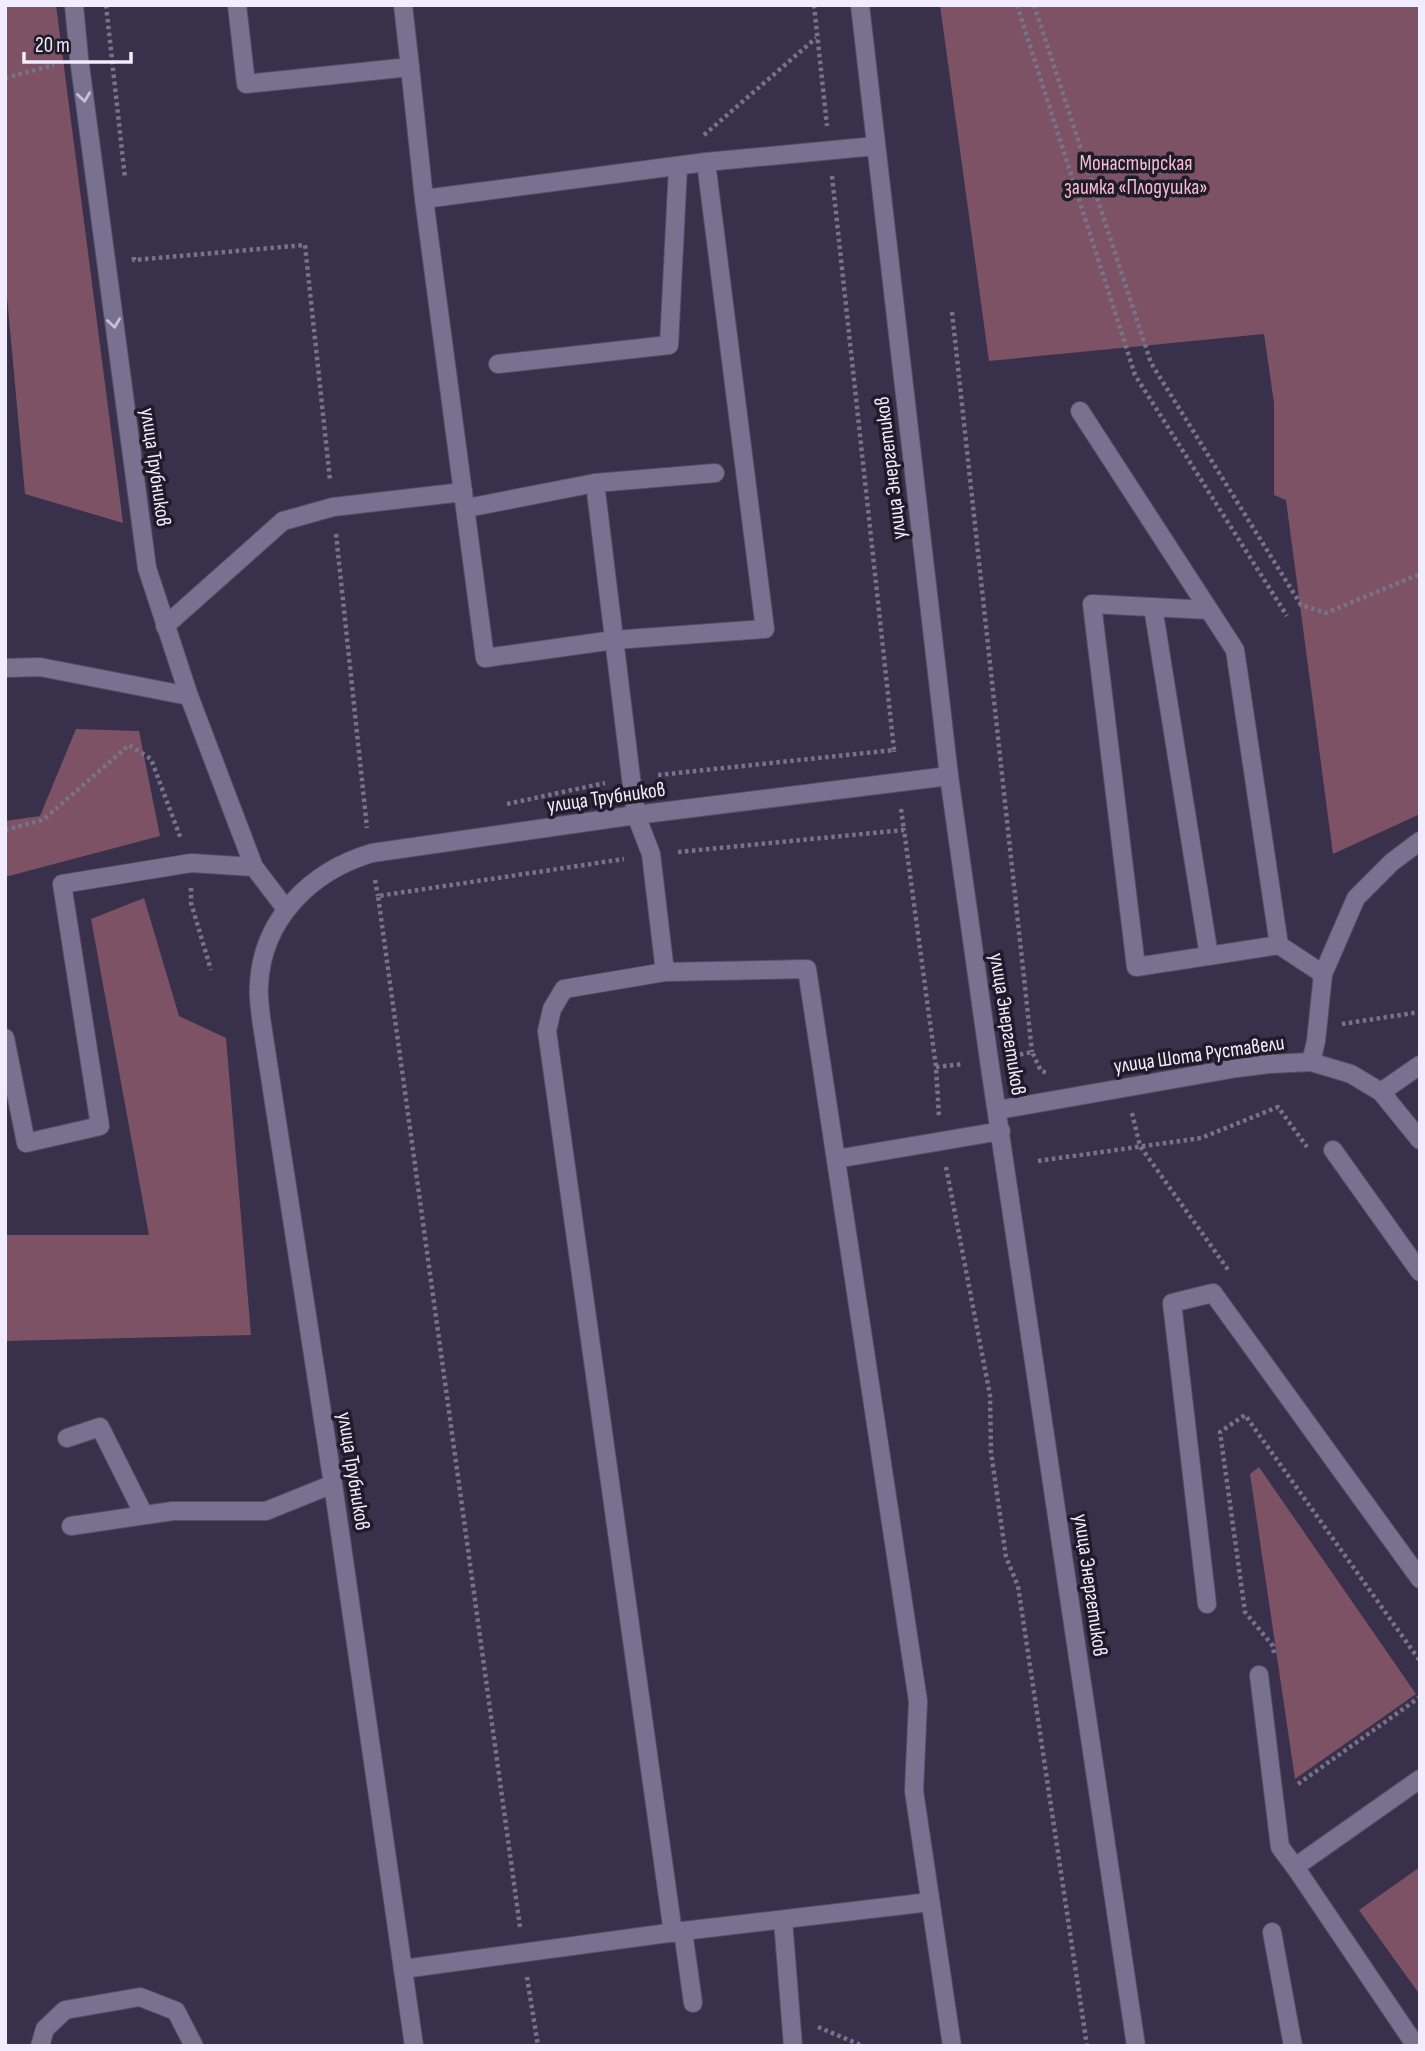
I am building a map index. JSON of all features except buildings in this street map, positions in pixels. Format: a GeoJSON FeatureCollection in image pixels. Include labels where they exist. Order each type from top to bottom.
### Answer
{"type":"FeatureCollection","features":[{"type":"Feature","properties":{"kind":"street","name":"улица Трубников"},"geometry":{"type":"LineString","coordinates":[[74,5],[146,568],[189,696],[254,867],[286,909]]}},
{"type":"Feature","properties":{"kind":"street"},"geometry":{"type":"LineString","coordinates":[[237,5],[246,84],[410,66]]}},
{"type":"Feature","properties":{"kind":"street"},"geometry":{"type":"LineString","coordinates":[[404,5],[424,199],[485,659],[614,640],[765,629],[706,162]]}},
{"type":"Feature","properties":{"kind":"street","name":"улица Энергетиков"},"geometry":{"type":"LineString","coordinates":[[860,5],[949,776],[1136,2046]]}},
{"type":"Feature","properties":{"kind":"street"},"geometry":{"type":"LineString","coordinates":[[424,199],[706,162],[876,146]]}},
{"type":"Feature","properties":{"kind":"street"},"geometry":{"type":"LineString","coordinates":[[498,364],[669,345],[678,167]]}},
{"type":"Feature","properties":{"kind":"street"},"geometry":{"type":"LineString","coordinates":[[1080,411],[1235,650],[1279,946]]}},
{"type":"Feature","properties":{"kind":"street"},"geometry":{"type":"LineString","coordinates":[[165,626],[283,521],[333,507],[465,500],[595,483],[715,473]]}},
{"type":"Feature","properties":{"kind":"street"},"geometry":{"type":"LineString","coordinates":[[595,483],[636,815],[651,854],[666,972]]}},
{"type":"Feature","properties":{"kind":"street"},"geometry":{"type":"LineString","coordinates":[[1209,610],[1092,604],[1136,967],[1279,946],[1323,974]]}},
{"type":"Feature","properties":{"kind":"street"},"geometry":{"type":"LineString","coordinates":[[1153,607],[1209,956]]}},
{"type":"Feature","properties":{"kind":"street"},"geometry":{"type":"LineString","coordinates":[[5,668],[40,667],[189,696]]}},
{"type":"Feature","properties":{"kind":"street","name":"улица Трубников"},"geometry":{"type":"LineString","coordinates":[[414,2046],[333,1484],[261,1018],[259,985],[262,961],[270,938],[286,909],[305,889],[342,864],[372,853],[636,815],[949,776]]}},
{"type":"Feature","properties":{"kind":"street"},"geometry":{"type":"LineString","coordinates":[[1311,1062],[1318,1028],[1323,974],[1356,898],[1392,862],[1420,841]]}},
{"type":"Feature","properties":{"kind":"street"},"geometry":{"type":"LineString","coordinates":[[5,1038],[26,1143],[100,1126],[62,884],[191,863],[254,867]]}},
{"type":"Feature","properties":{"kind":"street"},"geometry":{"type":"LineString","coordinates":[[693,2003],[678,1932],[547,1031],[552,1009],[564,989],[666,972],[807,969],[918,1701],[914,1791],[952,2046]]}},
{"type":"Feature","properties":{"kind":"street","name":"улица Шота Руставели"},"geometry":{"type":"LineString","coordinates":[[998,1110],[1237,1068],[1311,1062],[1351,1074],[1381,1092],[1420,1140]]}},
{"type":"Feature","properties":{"kind":"street"},"geometry":{"type":"LineString","coordinates":[[1381,1092],[1420,1065]]}},
{"type":"Feature","properties":{"kind":"street"},"geometry":{"type":"LineString","coordinates":[[836,1158],[1001,1131]]}},
{"type":"Feature","properties":{"kind":"street"},"geometry":{"type":"LineString","coordinates":[[1333,1150],[1420,1272]]}},
{"type":"Feature","properties":{"kind":"street"},"geometry":{"type":"LineString","coordinates":[[1207,1604],[1172,1303],[1213,1293],[1420,1579]]}},
{"type":"Feature","properties":{"kind":"street"},"geometry":{"type":"LineString","coordinates":[[67,1438],[100,1427],[144,1515]]}},
{"type":"Feature","properties":{"kind":"street"},"geometry":{"type":"LineString","coordinates":[[71,1526],[173,1511],[265,1511],[333,1484]]}},
{"type":"Feature","properties":{"kind":"street"},"geometry":{"type":"LineString","coordinates":[[1259,1675],[1280,1847],[1416,2046]]}},
{"type":"Feature","properties":{"kind":"street"},"geometry":{"type":"LineString","coordinates":[[1295,1867],[1420,1779]]}},
{"type":"Feature","properties":{"kind":"street"},"geometry":{"type":"LineString","coordinates":[[403,1969],[930,1902]]}},
{"type":"Feature","properties":{"kind":"street"},"geometry":{"type":"LineString","coordinates":[[783,1920],[793,2046]]}},
{"type":"Feature","properties":{"kind":"street"},"geometry":{"type":"LineString","coordinates":[[1272,1932],[1293,2046]]}},
{"type":"Feature","properties":{"kind":"street"},"geometry":{"type":"LineString","coordinates":[[40,2046],[45,2029],[65,2010],[140,1997],[176,2011],[194,2046]]}},
{"type":"Feature","properties":{"kind":"path"},"geometry":{"type":"LineString","coordinates":[[106,5],[125,180]]}},
{"type":"Feature","properties":{"kind":"path"},"geometry":{"type":"LineString","coordinates":[[814,5],[894,750]]}},
{"type":"Feature","properties":{"kind":"path"},"geometry":{"type":"LineString","coordinates":[[1017,5],[1135,375],[1287,616]]}},
{"type":"Feature","properties":{"kind":"path"},"geometry":{"type":"LineString","coordinates":[[1034,5],[1151,363],[1301,605],[1326,613],[1420,574]]}},
{"type":"Feature","properties":{"kind":"path"},"geometry":{"type":"LineString","coordinates":[[694,144],[817,37]]}},
{"type":"Feature","properties":{"kind":"path"},"geometry":{"type":"LineString","coordinates":[[5,78],[79,58]]}},
{"type":"Feature","properties":{"kind":"path"},"geometry":{"type":"LineString","coordinates":[[133,247],[134,260],[305,245],[367,832]]}},
{"type":"Feature","properties":{"kind":"path"},"geometry":{"type":"LineString","coordinates":[[952,312],[1032,1052],[1041,1071],[1059,1076]]}},
{"type":"Feature","properties":{"kind":"path"},"geometry":{"type":"LineString","coordinates":[[5,830],[43,820],[129,745],[151,759],[191,863],[191,903],[211,970]]}},
{"type":"Feature","properties":{"kind":"path"},"geometry":{"type":"LineString","coordinates":[[538,2046],[378,896],[651,854],[904,830],[936,1067],[941,1140],[990,1395],[991,1452],[1006,1557],[1018,1586],[1087,2046]]}},
{"type":"Feature","properties":{"kind":"path"},"geometry":{"type":"LineString","coordinates":[[1318,1028],[1420,1012]]}},
{"type":"Feature","properties":{"kind":"path"},"geometry":{"type":"LineString","coordinates":[[936,1067],[1032,1052]]}},
{"type":"Feature","properties":{"kind":"path"},"geometry":{"type":"LineString","coordinates":[[1038,1161],[1201,1138],[1278,1107],[1310,1151]]}},
{"type":"Feature","properties":{"kind":"path"},"geometry":{"type":"LineString","coordinates":[[1275,1659],[1273,1646],[1245,1612],[1220,1432],[1245,1415],[1420,1661]]}},
{"type":"Feature","properties":{"kind":"path"},"geometry":{"type":"LineString","coordinates":[[1292,1788],[1420,1697]]}},
{"type":"Feature","properties":{"kind":"path"},"geometry":{"type":"LineString","coordinates":[[791,2016],[863,2046]]}},
{"type":"Feature","properties":{"kind":"green space"},"geometry":{"type":"Polygon","coordinates":[[[5,5],[56,5],[123,523],[25,494],[5,275],[5,5]]]}},
{"type":"Feature","properties":{"kind":"green space","name":"Монастырская заимка «Плодушка»"},"geometry":{"type":"Polygon","coordinates":[[[940,5],[1420,5],[1420,814],[1333,854],[1286,500],[1274,495],[1274,403],[1264,334],[989,361],[940,5]]]}},
{"type":"Feature","properties":{"kind":"green space"},"geometry":{"type":"Polygon","coordinates":[[[76,729],[139,731],[160,836],[5,877],[5,821],[40,816],[76,729]]]}},
{"type":"Feature","properties":{"kind":"green space"},"geometry":{"type":"Polygon","coordinates":[[[144,898],[179,1016],[226,1038],[251,1335],[5,1341],[5,1235],[149,1235],[91,919],[144,898]]]}},
{"type":"Feature","properties":{"kind":"green space"},"geometry":{"type":"Polygon","coordinates":[[[1259,1467],[1416,1694],[1295,1779],[1250,1474],[1259,1467]]]}},
{"type":"Feature","properties":{"kind":"green space"},"geometry":{"type":"Polygon","coordinates":[[[1420,1867],[1420,1995],[1359,1910],[1420,1867]]]}}]}
